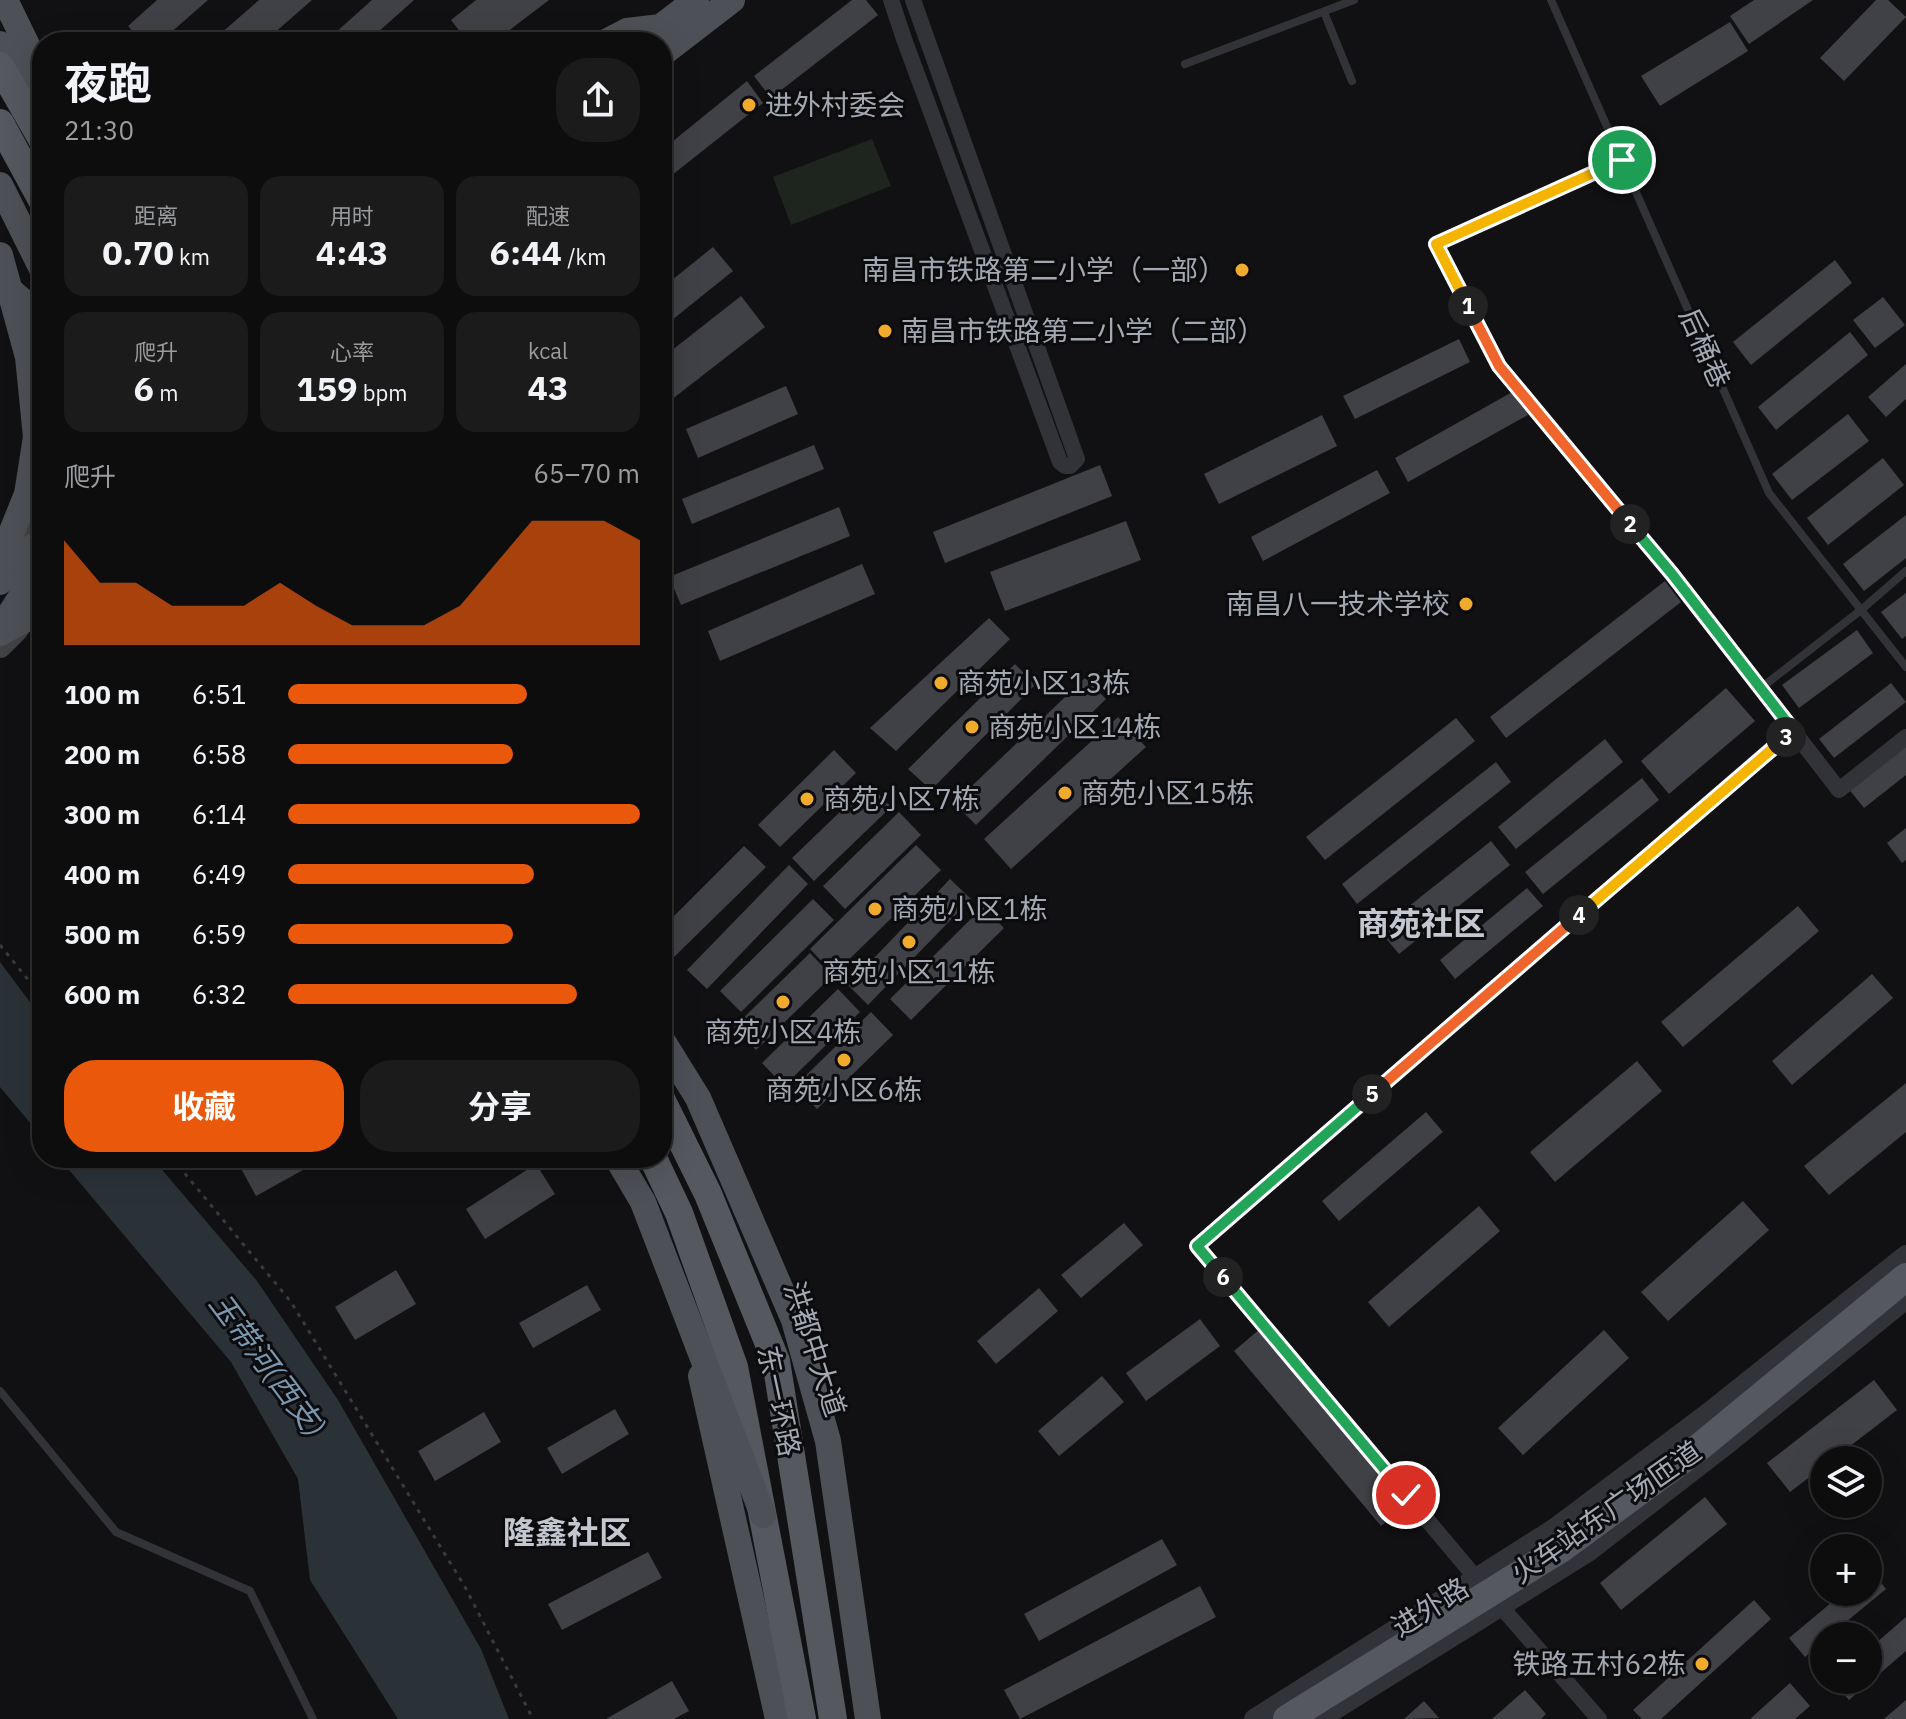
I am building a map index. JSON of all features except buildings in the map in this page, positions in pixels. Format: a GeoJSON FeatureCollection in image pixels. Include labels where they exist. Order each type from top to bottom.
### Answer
{"type":"FeatureCollection","features":[{"type":"Feature","properties":{"kind":"highway"},"geometry":{"type":"LineString","coordinates":[[0,66],[32,122]]}},
{"type":"Feature","properties":{"kind":"highway"},"geometry":{"type":"LineString","coordinates":[[0,123],[32,182]]}},
{"type":"Feature","properties":{"kind":"highway","name":"东一环路"},"geometry":{"type":"LineString","coordinates":[[672,1121],[708,1194],[776,1361],[833,1719]]}},
{"type":"Feature","properties":{"kind":"highway","name":"东一环路"},"geometry":{"type":"LineString","coordinates":[[658,1168],[679,1213],[734,1367],[802,1719]]}},
{"type":"Feature","properties":{"kind":"highway","name":"火车站东广场匝道"},"geometry":{"type":"LineString","coordinates":[[1287,1719],[1562,1548],[1697,1449],[1906,1277]]}},
{"type":"Feature","properties":{"kind":"main road"},"geometry":{"type":"LineString","coordinates":[[5,0],[32,55]]}},
{"type":"Feature","properties":{"kind":"main road"},"geometry":{"type":"LineString","coordinates":[[24,0],[40,32]]}},
{"type":"Feature","properties":{"kind":"main road"},"geometry":{"type":"LineString","coordinates":[[654,32],[696,0]]}},
{"type":"Feature","properties":{"kind":"main road"},"geometry":{"type":"LineString","coordinates":[[672,46],[732,0]]}},
{"type":"Feature","properties":{"kind":"main road"},"geometry":{"type":"LineString","coordinates":[[0,44],[32,101]]}},
{"type":"Feature","properties":{"kind":"main road"},"geometry":{"type":"LineString","coordinates":[[0,185],[32,249]]}},
{"type":"Feature","properties":{"kind":"main road"},"geometry":{"type":"LineString","coordinates":[[0,255],[28,357],[32,397]]}},
{"type":"Feature","properties":{"kind":"main road"},"geometry":{"type":"LineString","coordinates":[[0,281],[32,309]]}},
{"type":"Feature","properties":{"kind":"main road"},"geometry":{"type":"LineString","coordinates":[[0,563],[27,494],[32,462]]}},
{"type":"Feature","properties":{"kind":"main road"},"geometry":{"type":"LineString","coordinates":[[0,554],[32,533]]}},
{"type":"Feature","properties":{"kind":"main road"},"geometry":{"type":"LineString","coordinates":[[0,563],[32,547]]}},
{"type":"Feature","properties":{"kind":"main road"},"geometry":{"type":"LineString","coordinates":[[0,582],[32,552]]}},
{"type":"Feature","properties":{"kind":"main road"},"geometry":{"type":"LineString","coordinates":[[0,624],[32,580]]}},
{"type":"Feature","properties":{"kind":"main road"},"geometry":{"type":"LineString","coordinates":[[0,610],[32,580]]}},
{"type":"Feature","properties":{"kind":"main road"},"geometry":{"type":"LineString","coordinates":[[0,646],[32,607]]}},
{"type":"Feature","properties":{"kind":"main road"},"geometry":{"type":"LineString","coordinates":[[0,633],[32,615]]}},
{"type":"Feature","properties":{"kind":"main road"},"geometry":{"type":"LineString","coordinates":[[672,1056],[698,1098],[794,1320],[828,1441],[868,1719]]}},
{"type":"Feature","properties":{"kind":"main road","name":"洪都中大道"},"geometry":{"type":"LineString","coordinates":[[672,1081],[716,1159],[805,1406],[856,1719]]}},
{"type":"Feature","properties":{"kind":"main road"},"geometry":{"type":"LineString","coordinates":[[623,1168],[643,1202],[763,1515]]}},
{"type":"Feature","properties":{"kind":"main road"},"geometry":{"type":"LineString","coordinates":[[634,1168],[669,1240],[778,1719]]}},
{"type":"Feature","properties":{"kind":"street"},"geometry":{"type":"LineString","coordinates":[[891,0],[1060,462],[1070,466],[1077,459],[913,0]]}},
{"type":"Feature","properties":{"kind":"street"},"geometry":{"type":"LineString","coordinates":[[1622,160],[1436,244],[1499,366],[1672,574],[1839,790],[1906,737]]}},
{"type":"Feature","properties":{"kind":"street"},"geometry":{"type":"LineString","coordinates":[[1599,1719],[1476,1578],[1197,1246],[1793,730]]}},
{"type":"Feature","properties":{"kind":"street","name":"进外路"},"geometry":{"type":"LineString","coordinates":[[1254,1719],[1555,1528],[1708,1413],[1906,1255]]}},
{"type":"Feature","properties":{"kind":"street","name":"进外路"},"geometry":{"type":"LineString","coordinates":[[1320,1719],[1588,1552],[1906,1299]]}},
{"type":"Feature","properties":{"kind":"lane"},"geometry":{"type":"LineString","coordinates":[[1185,64],[1354,0]]}},
{"type":"Feature","properties":{"kind":"lane","name":"后桶巷"},"geometry":{"type":"LineString","coordinates":[[1551,0],[1769,493],[1906,667]]}},
{"type":"Feature","properties":{"kind":"lane"},"geometry":{"type":"LineString","coordinates":[[1324,12],[1352,81]]}},
{"type":"Feature","properties":{"kind":"lane"},"geometry":{"type":"LineString","coordinates":[[1761,688],[1906,571]]}},
{"type":"Feature","properties":{"kind":"lane"},"geometry":{"type":"LineString","coordinates":[[0,1391],[116,1532],[250,1591],[313,1719]]}},
{"type":"Feature","properties":{"kind":"path"},"geometry":{"type":"LineString","coordinates":[[0,945],[32,985]]}},
{"type":"Feature","properties":{"kind":"path"},"geometry":{"type":"LineString","coordinates":[[180,1168],[291,1302],[465,1587],[533,1719]]}},
{"type":"Feature","properties":{"kind":"shaded area"},"geometry":{"type":"Polygon","coordinates":[[[872,139],[891,186],[791,225],[773,177],[872,139]]]}},
{"type":"Feature","properties":{"kind":"water"},"geometry":{"type":"Polygon","coordinates":[[[0,962],[32,1005],[32,1125],[0,1087],[0,962]]]}},
{"type":"Feature","properties":{"kind":"water","name":"玉带河(西支)"},"geometry":{"type":"Polygon","coordinates":[[[67,1168],[161,1168],[257,1281],[338,1400],[481,1649],[509,1719],[398,1719],[310,1580],[298,1479],[231,1362],[67,1168]]]}},
{"type":"Feature","properties":{"kind":"place","name":"进外村委会"},"geometry":{"type":"Point","coordinates":[749,105]}},
{"type":"Feature","properties":{"kind":"place","name":"南昌市铁路第二小学（一部）"},"geometry":{"type":"Point","coordinates":[1242,270]}},
{"type":"Feature","properties":{"kind":"place","name":"南昌市铁路第二小学（二部）"},"geometry":{"type":"Point","coordinates":[885,331]}},
{"type":"Feature","properties":{"kind":"place","name":"南昌八一技术学校"},"geometry":{"type":"Point","coordinates":[1466,604]}},
{"type":"Feature","properties":{"kind":"place","name":"商苑小区13栋"},"geometry":{"type":"Point","coordinates":[941,683]}},
{"type":"Feature","properties":{"kind":"place","name":"商苑小区14栋"},"geometry":{"type":"Point","coordinates":[972,727]}},
{"type":"Feature","properties":{"kind":"place","name":"商苑小区15栋"},"geometry":{"type":"Point","coordinates":[1065,793]}},
{"type":"Feature","properties":{"kind":"place","name":"商苑小区7栋"},"geometry":{"type":"Point","coordinates":[807,799]}},
{"type":"Feature","properties":{"kind":"place","name":"商苑小区1栋"},"geometry":{"type":"Point","coordinates":[875,909]}},
{"type":"Feature","properties":{"kind":"place","name":"商苑小区11栋"},"geometry":{"type":"Point","coordinates":[909,942]}},
{"type":"Feature","properties":{"kind":"place","name":"商苑小区4栋"},"geometry":{"type":"Point","coordinates":[783,1002]}},
{"type":"Feature","properties":{"kind":"place","name":"商苑小区6栋"},"geometry":{"type":"Point","coordinates":[844,1060]}},
{"type":"Feature","properties":{"kind":"place","name":"铁路五村62栋"},"geometry":{"type":"Point","coordinates":[1702,1664]}},
{"type":"Feature","properties":{"kind":"district","name":"商苑社区"},"geometry":{"type":"Point","coordinates":[1421,924]}},
{"type":"Feature","properties":{"kind":"district","name":"隆鑫社区"},"geometry":{"type":"Point","coordinates":[567,1533]}},
{"type":"Feature","properties":{"kind":"route"},"geometry":{"type":"LineString","coordinates":[[1406,1495],[1197,1246],[1793,730],[1672,574],[1499,366],[1436,244],[1622,160]]}}]}
